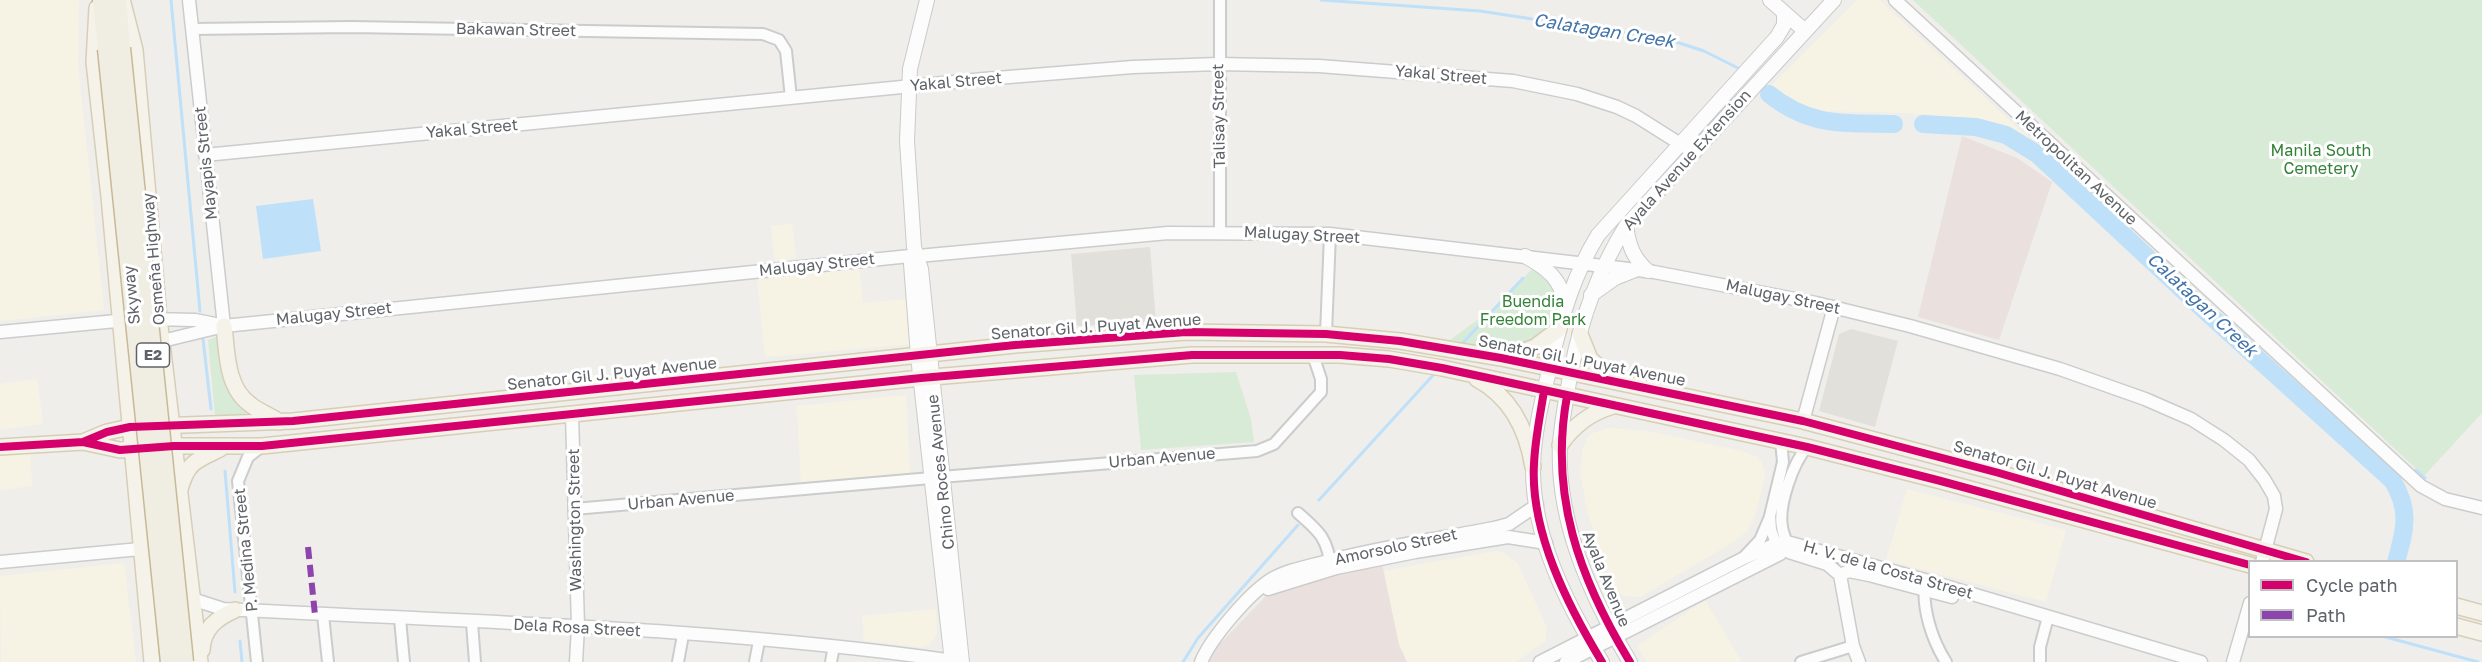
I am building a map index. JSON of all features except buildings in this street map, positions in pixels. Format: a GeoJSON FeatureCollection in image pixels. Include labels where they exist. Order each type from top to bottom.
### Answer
{"type":"FeatureCollection","features":[{"type":"Feature","properties":{"kind":"highway","name":"Skyway"},"geometry":{"type":"LineString","coordinates":[[117,0],[184,662]]}},
{"type":"Feature","properties":{"kind":"highway","name":"Skyway"},"geometry":{"type":"LineString","coordinates":[[99,1],[170,662]]}},
{"type":"Feature","properties":{"kind":"main road","name":"Osmeña Highway"},"geometry":{"type":"LineString","coordinates":[[122,0],[124,47]]}},
{"type":"Feature","properties":{"kind":"main road","name":"Osmeña Highway"},"geometry":{"type":"LineString","coordinates":[[122,0],[135,50],[159,318],[201,662]]}},
{"type":"Feature","properties":{"kind":"main road","name":"Chino Roces Avenue"},"geometry":{"type":"LineString","coordinates":[[927,0],[911,61],[907,164],[936,478],[958,662]]}},
{"type":"Feature","properties":{"kind":"main road"},"geometry":{"type":"LineString","coordinates":[[1770,0],[1804,30]]}},
{"type":"Feature","properties":{"kind":"main road","name":"Ayala Avenue Extension"},"geometry":{"type":"LineString","coordinates":[[1571,372],[1591,295],[1603,266],[1626,226],[1834,0]]}},
{"type":"Feature","properties":{"kind":"main road"},"geometry":{"type":"LineString","coordinates":[[99,1],[104,60]]}},
{"type":"Feature","properties":{"kind":"main road"},"geometry":{"type":"LineString","coordinates":[[99,1],[94,62],[152,662]]}},
{"type":"Feature","properties":{"kind":"main road","name":"Ayala Avenue Extension"},"geometry":{"type":"LineString","coordinates":[[1550,369],[1559,329],[1581,264],[1598,235],[1777,37],[1784,26],[1784,13]]}},
{"type":"Feature","properties":{"kind":"main road"},"geometry":{"type":"LineString","coordinates":[[1777,37],[1804,30]]}},
{"type":"Feature","properties":{"kind":"main road"},"geometry":{"type":"LineString","coordinates":[[1591,295],[1615,278],[1641,271],[1629,246],[1626,226]]}},
{"type":"Feature","properties":{"kind":"main road"},"geometry":{"type":"LineString","coordinates":[[1525,256],[1544,266],[1556,278],[1564,297],[1565,309]]}},
{"type":"Feature","properties":{"kind":"main road"},"geometry":{"type":"LineString","coordinates":[[224,326],[229,372],[238,393],[249,404],[280,422]]}},
{"type":"Feature","properties":{"kind":"main road"},"geometry":{"type":"LineString","coordinates":[[1501,358],[1535,347],[1559,329]]}},
{"type":"Feature","properties":{"kind":"main road","name":"Senator Gil J. Puyat Avenue"},"geometry":{"type":"LineString","coordinates":[[83,442],[107,432],[130,427],[280,422],[924,355],[1186,332],[1326,334],[1400,341],[1501,358],[1803,421],[1999,473],[2264,556],[2298,560]]}},
{"type":"Feature","properties":{"kind":"main road"},"geometry":{"type":"LineString","coordinates":[[1580,334],[1590,359],[1619,384]]}},
{"type":"Feature","properties":{"kind":"main road","name":"Senator Gil J. Puyat Avenue"},"geometry":{"type":"LineString","coordinates":[[0,447],[83,442],[108,448],[133,449],[174,446],[262,446],[926,378],[1192,355],[1313,355],[1389,358],[1807,447],[2248,564]]}},
{"type":"Feature","properties":{"kind":"main road"},"geometry":{"type":"LineString","coordinates":[[1533,467],[1544,392],[1550,369]]}},
{"type":"Feature","properties":{"kind":"main road","name":"Ayala Avenue"},"geometry":{"type":"LineString","coordinates":[[1571,372],[1560,445],[1564,499],[1580,559],[1612,632],[1630,662]]}},
{"type":"Feature","properties":{"kind":"main road"},"geometry":{"type":"LineString","coordinates":[[1466,374],[1484,383],[1514,412],[1530,447],[1537,505],[1553,567],[1602,662]]}},
{"type":"Feature","properties":{"kind":"main road"},"geometry":{"type":"LineString","coordinates":[[1560,445],[1572,429],[1588,416],[1613,406]]}},
{"type":"Feature","properties":{"kind":"main road"},"geometry":{"type":"LineString","coordinates":[[179,491],[190,464],[225,447]]}},
{"type":"Feature","properties":{"kind":"main road"},"geometry":{"type":"LineString","coordinates":[[2458,606],[2482,613]]}},
{"type":"Feature","properties":{"kind":"main road"},"geometry":{"type":"LineString","coordinates":[[201,662],[202,643],[212,624],[235,610]]}},
{"type":"Feature","properties":{"kind":"main road"},"geometry":{"type":"LineString","coordinates":[[2458,626],[2482,633]]}},
{"type":"Feature","properties":{"kind":"street","name":"Mayapis Street"},"geometry":{"type":"LineString","coordinates":[[189,0],[224,326]]}},
{"type":"Feature","properties":{"kind":"street","name":"Metropolitan Avenue"},"geometry":{"type":"LineString","coordinates":[[1895,0],[2421,486],[2445,499],[2482,508]]}},
{"type":"Feature","properties":{"kind":"street","name":"Talisay Street"},"geometry":{"type":"LineString","coordinates":[[1220,1],[1218,64],[1220,232]]}},
{"type":"Feature","properties":{"kind":"street","name":"Bakawan Street"},"geometry":{"type":"LineString","coordinates":[[192,29],[351,27],[763,34],[779,40],[786,51],[791,98]]}},
{"type":"Feature","properties":{"kind":"street","name":"Yakal Street"},"geometry":{"type":"LineString","coordinates":[[205,155],[910,87],[1133,67],[1218,64],[1319,66],[1513,81],[1577,94],[1617,107],[1636,116],[1693,152]]}},
{"type":"Feature","properties":{"kind":"street","name":"Malugay Street"},"geometry":{"type":"LineString","coordinates":[[123,346],[162,342],[224,326],[914,253],[1168,233],[1330,234],[1525,256],[1725,284],[1910,326],[2060,369],[2137,396],[2191,419],[2224,440],[2249,460],[2274,496],[2276,509],[2264,556]]}},
{"type":"Feature","properties":{"kind":"street"},"geometry":{"type":"LineString","coordinates":[[1326,334],[1330,234]]}},
{"type":"Feature","properties":{"kind":"street"},"geometry":{"type":"LineString","coordinates":[[1803,421],[1834,308]]}},
{"type":"Feature","properties":{"kind":"street","name":"Malugay Street"},"geometry":{"type":"LineString","coordinates":[[0,332],[159,318],[195,320],[224,326]]}},
{"type":"Feature","properties":{"kind":"street","name":"Urban Avenue"},"geometry":{"type":"LineString","coordinates":[[574,509],[1257,451],[1274,444],[1321,392],[1321,380],[1313,355]]}},
{"type":"Feature","properties":{"kind":"street","name":"Washington Street"},"geometry":{"type":"LineString","coordinates":[[572,414],[578,627],[576,662]]}},
{"type":"Feature","properties":{"kind":"street"},"geometry":{"type":"LineString","coordinates":[[1744,558],[1760,540],[1770,516],[1783,462],[1781,441]]}},
{"type":"Feature","properties":{"kind":"street","name":"P. Medina Street"},"geometry":{"type":"LineString","coordinates":[[257,662],[238,482],[248,457],[262,446]]}},
{"type":"Feature","properties":{"kind":"street"},"geometry":{"type":"LineString","coordinates":[[1783,548],[1781,514],[1794,466],[1807,447]]}},
{"type":"Feature","properties":{"kind":"street","name":"Amorsolo Street"},"geometry":{"type":"LineString","coordinates":[[1201,662],[1215,637],[1256,593],[1350,555],[1509,524],[1537,505]]}},
{"type":"Feature","properties":{"kind":"street"},"geometry":{"type":"LineString","coordinates":[[1299,513],[1337,552],[1350,555]]}},
{"type":"Feature","properties":{"kind":"street"},"geometry":{"type":"LineString","coordinates":[[1770,516],[1783,548]]}},
{"type":"Feature","properties":{"kind":"street","name":"Amorsolo Street"},"geometry":{"type":"LineString","coordinates":[[1330,565],[1508,537],[1546,543]]}},
{"type":"Feature","properties":{"kind":"street"},"geometry":{"type":"LineString","coordinates":[[1325,541],[1330,565]]}},
{"type":"Feature","properties":{"kind":"street"},"geometry":{"type":"LineString","coordinates":[[1540,662],[1591,643],[1744,558],[1783,548]]}},
{"type":"Feature","properties":{"kind":"street","name":"H. V. de la Costa Street"},"geometry":{"type":"LineString","coordinates":[[1612,632],[1783,548],[2048,620],[2181,662]]}},
{"type":"Feature","properties":{"kind":"street","name":"H. V. de la Costa Street"},"geometry":{"type":"LineString","coordinates":[[1783,548],[1827,564],[1840,575],[1849,571],[1925,585]]}},
{"type":"Feature","properties":{"kind":"street"},"geometry":{"type":"LineString","coordinates":[[0,561],[141,549]]}},
{"type":"Feature","properties":{"kind":"street"},"geometry":{"type":"LineString","coordinates":[[1840,575],[1853,646],[1859,662]]}},
{"type":"Feature","properties":{"kind":"street"},"geometry":{"type":"LineString","coordinates":[[1925,585],[1930,627],[1946,662]]}},
{"type":"Feature","properties":{"kind":"street","name":"Dela Rosa Street"},"geometry":{"type":"LineString","coordinates":[[192,599],[217,608],[235,610],[578,627],[759,640],[834,646],[887,657],[958,662]]}},
{"type":"Feature","properties":{"kind":"street"},"geometry":{"type":"LineString","coordinates":[[2233,662],[2248,610]]}},
{"type":"Feature","properties":{"kind":"street"},"geometry":{"type":"LineString","coordinates":[[323,615],[328,662]]}},
{"type":"Feature","properties":{"kind":"street"},"geometry":{"type":"LineString","coordinates":[[400,619],[404,662]]}},
{"type":"Feature","properties":{"kind":"street"},"geometry":{"type":"LineString","coordinates":[[2040,662],[2040,647],[2048,620]]}},
{"type":"Feature","properties":{"kind":"street"},"geometry":{"type":"LineString","coordinates":[[472,623],[475,662]]}},
{"type":"Feature","properties":{"kind":"street"},"geometry":{"type":"LineString","coordinates":[[678,662],[683,635]]}},
{"type":"Feature","properties":{"kind":"street"},"geometry":{"type":"LineString","coordinates":[[755,662],[759,640]]}},
{"type":"Feature","properties":{"kind":"street"},"geometry":{"type":"LineString","coordinates":[[1566,662],[1591,643]]}},
{"type":"Feature","properties":{"kind":"street"},"geometry":{"type":"LineString","coordinates":[[831,662],[834,646]]}},
{"type":"Feature","properties":{"kind":"street"},"geometry":{"type":"LineString","coordinates":[[1801,662],[1853,646]]}},
{"type":"Feature","properties":{"kind":"street","name":"H. V. de la Costa Street"},"geometry":{"type":"LineString","coordinates":[[2162,657],[2200,662]]}},
{"type":"Feature","properties":{"kind":"shaded area"},"geometry":{"type":"Polygon","coordinates":[[[0,0],[79,0],[78,65],[104,310],[0,321],[0,0]]]}},
{"type":"Feature","properties":{"kind":"shaded area"},"geometry":{"type":"Polygon","coordinates":[[[1857,0],[1879,0],[2031,140],[2029,142],[2002,129],[1965,118],[1908,113],[1825,111],[1807,108],[1787,100],[1772,85],[1857,0]]]}},
{"type":"Feature","properties":{"kind":"shaded area"},"geometry":{"type":"Polygon","coordinates":[[[1962,136],[2017,158],[2052,182],[1999,340],[1918,317],[1962,136]]]}},
{"type":"Feature","properties":{"kind":"shaded area"},"geometry":{"type":"Polygon","coordinates":[[[792,224],[796,258],[775,261],[771,226],[792,224]]]}},
{"type":"Feature","properties":{"kind":"shaded area"},"geometry":{"type":"Polygon","coordinates":[[[1150,247],[1156,322],[1077,326],[1071,254],[1150,247]]]}},
{"type":"Feature","properties":{"kind":"shaded area"},"geometry":{"type":"Polygon","coordinates":[[[859,265],[863,303],[907,299],[912,344],[765,357],[757,276],[859,265]]]}},
{"type":"Feature","properties":{"kind":"shaded area"},"geometry":{"type":"Polygon","coordinates":[[[1851,329],[1898,341],[1875,427],[1819,411],[1839,334],[1851,329]]]}},
{"type":"Feature","properties":{"kind":"shaded area"},"geometry":{"type":"Polygon","coordinates":[[[37,379],[43,424],[0,430],[0,384],[37,379]]]}},
{"type":"Feature","properties":{"kind":"shaded area"},"geometry":{"type":"Polygon","coordinates":[[[906,395],[910,475],[801,485],[797,406],[906,395]]]}},
{"type":"Feature","properties":{"kind":"shaded area"},"geometry":{"type":"Polygon","coordinates":[[[1608,428],[1648,431],[1742,451],[1757,457],[1762,463],[1765,476],[1756,512],[1748,530],[1735,541],[1640,597],[1623,596],[1613,583],[1603,561],[1586,506],[1581,474],[1582,452],[1587,438],[1593,433],[1608,428]]]}},
{"type":"Feature","properties":{"kind":"shaded area"},"geometry":{"type":"Polygon","coordinates":[[[30,453],[32,486],[0,490],[0,456],[30,453]]]}},
{"type":"Feature","properties":{"kind":"shaded area"},"geometry":{"type":"Polygon","coordinates":[[[1907,489],[2066,530],[2046,602],[1886,560],[1907,489]]]}},
{"type":"Feature","properties":{"kind":"shaded area"},"geometry":{"type":"Polygon","coordinates":[[[1495,551],[1504,553],[1518,564],[1547,628],[1545,641],[1516,662],[1407,662],[1399,645],[1383,571],[1495,551]]]}},
{"type":"Feature","properties":{"kind":"shaded area"},"geometry":{"type":"Polygon","coordinates":[[[124,563],[136,662],[1,662],[0,576],[124,563]]]}},
{"type":"Feature","properties":{"kind":"shaded area"},"geometry":{"type":"Polygon","coordinates":[[[1382,563],[1399,645],[1407,662],[1208,662],[1212,652],[1268,594],[1289,582],[1382,563]]]}},
{"type":"Feature","properties":{"kind":"shaded area"},"geometry":{"type":"Polygon","coordinates":[[[1705,600],[1742,662],[1647,662],[1637,646],[1705,600]]]}},
{"type":"Feature","properties":{"kind":"shaded area"},"geometry":{"type":"Polygon","coordinates":[[[936,609],[937,635],[929,644],[922,647],[864,641],[862,616],[936,609]]]}},
{"type":"Feature","properties":{"kind":"green space","name":"Manila South Cemetery"},"geometry":{"type":"Polygon","coordinates":[[[1913,0],[2482,0],[2482,413],[2424,476],[1913,0]]]}},
{"type":"Feature","properties":{"kind":"green space","name":"Buendia Freedom Park"},"geometry":{"type":"Polygon","coordinates":[[[1536,265],[1564,297],[1559,328],[1523,355],[1450,340],[1499,304],[1536,265]]]}},
{"type":"Feature","properties":{"kind":"green space"},"geometry":{"type":"Polygon","coordinates":[[[220,335],[253,413],[215,416],[208,340],[220,335]]]}},
{"type":"Feature","properties":{"kind":"green space"},"geometry":{"type":"Polygon","coordinates":[[[1236,372],[1251,419],[1254,442],[1141,450],[1134,375],[1236,372]]]}},
{"type":"Feature","properties":{"kind":"water"},"geometry":{"type":"Polygon","coordinates":[[[313,199],[321,251],[263,259],[256,206],[313,199]]]}},
{"type":"Feature","properties":{"kind":"waterway"},"geometry":{"type":"LineString","coordinates":[[171,0],[200,311]]}},
{"type":"Feature","properties":{"kind":"waterway","name":"Calatagan Creek"},"geometry":{"type":"LineString","coordinates":[[1321,0],[1480,11],[1670,40],[1704,51],[1738,68]]}},
{"type":"Feature","properties":{"kind":"waterway","name":"Calatagan Creek"},"geometry":{"type":"LineString","coordinates":[[1761,87],[1769,94]]}},
{"type":"Feature","properties":{"kind":"waterway","name":"Calatagan Creek"},"geometry":{"type":"LineString","coordinates":[[1769,94],[1784,105],[1813,118],[1843,123],[1894,124]]}},
{"type":"Feature","properties":{"kind":"waterway","name":"Calatagan Creek"},"geometry":{"type":"LineString","coordinates":[[1923,124],[1976,127],[2006,135],[2037,154],[2204,310],[2392,480],[2402,501],[2405,520],[2397,560]]}},
{"type":"Feature","properties":{"kind":"waterway"},"geometry":{"type":"LineString","coordinates":[[1459,347],[1523,278]]}},
{"type":"Feature","properties":{"kind":"waterway"},"geometry":{"type":"LineString","coordinates":[[203,339],[211,409]]}},
{"type":"Feature","properties":{"kind":"waterway"},"geometry":{"type":"LineString","coordinates":[[1319,500],[1436,372]]}},
{"type":"Feature","properties":{"kind":"waterway"},"geometry":{"type":"LineString","coordinates":[[2416,470],[2425,478]]}},
{"type":"Feature","properties":{"kind":"waterway"},"geometry":{"type":"LineString","coordinates":[[225,471],[235,592]]}},
{"type":"Feature","properties":{"kind":"waterway"},"geometry":{"type":"LineString","coordinates":[[1183,662],[1198,638],[1298,525]]}},
{"type":"Feature","properties":{"kind":"waterway","name":"Calatagan Creek"},"geometry":{"type":"LineString","coordinates":[[2389,638],[2478,662]]}},
{"type":"Feature","properties":{"kind":"waterway"},"geometry":{"type":"LineString","coordinates":[[240,641],[242,662]]}},
{"type":"Feature","properties":{"kind":"marked path"},"geometry":{"type":"LineString","coordinates":[[308,547],[315,615]]}},
{"type":"Feature","properties":{"kind":"cycle path"},"geometry":{"type":"LineString","coordinates":[[83,442],[107,432],[130,427],[293,421],[1015,345],[1186,332],[1326,334],[1400,341],[1501,358],[1803,421],[1999,473],[2299,560]]}},
{"type":"Feature","properties":{"kind":"cycle path"},"geometry":{"type":"LineString","coordinates":[[0,447],[83,442],[120,450],[174,446],[262,446],[921,378],[1192,355],[1340,355],[1389,359],[1442,368],[1807,447],[2248,564]]}},
{"type":"Feature","properties":{"kind":"cycle path"},"geometry":{"type":"LineString","coordinates":[[1544,391],[1534,464],[1534,490],[1538,516],[1564,593],[1602,662]]}},
{"type":"Feature","properties":{"kind":"cycle path"},"geometry":{"type":"LineString","coordinates":[[1567,396],[1562,432],[1562,468],[1573,535],[1596,599],[1630,662]]}}]}
